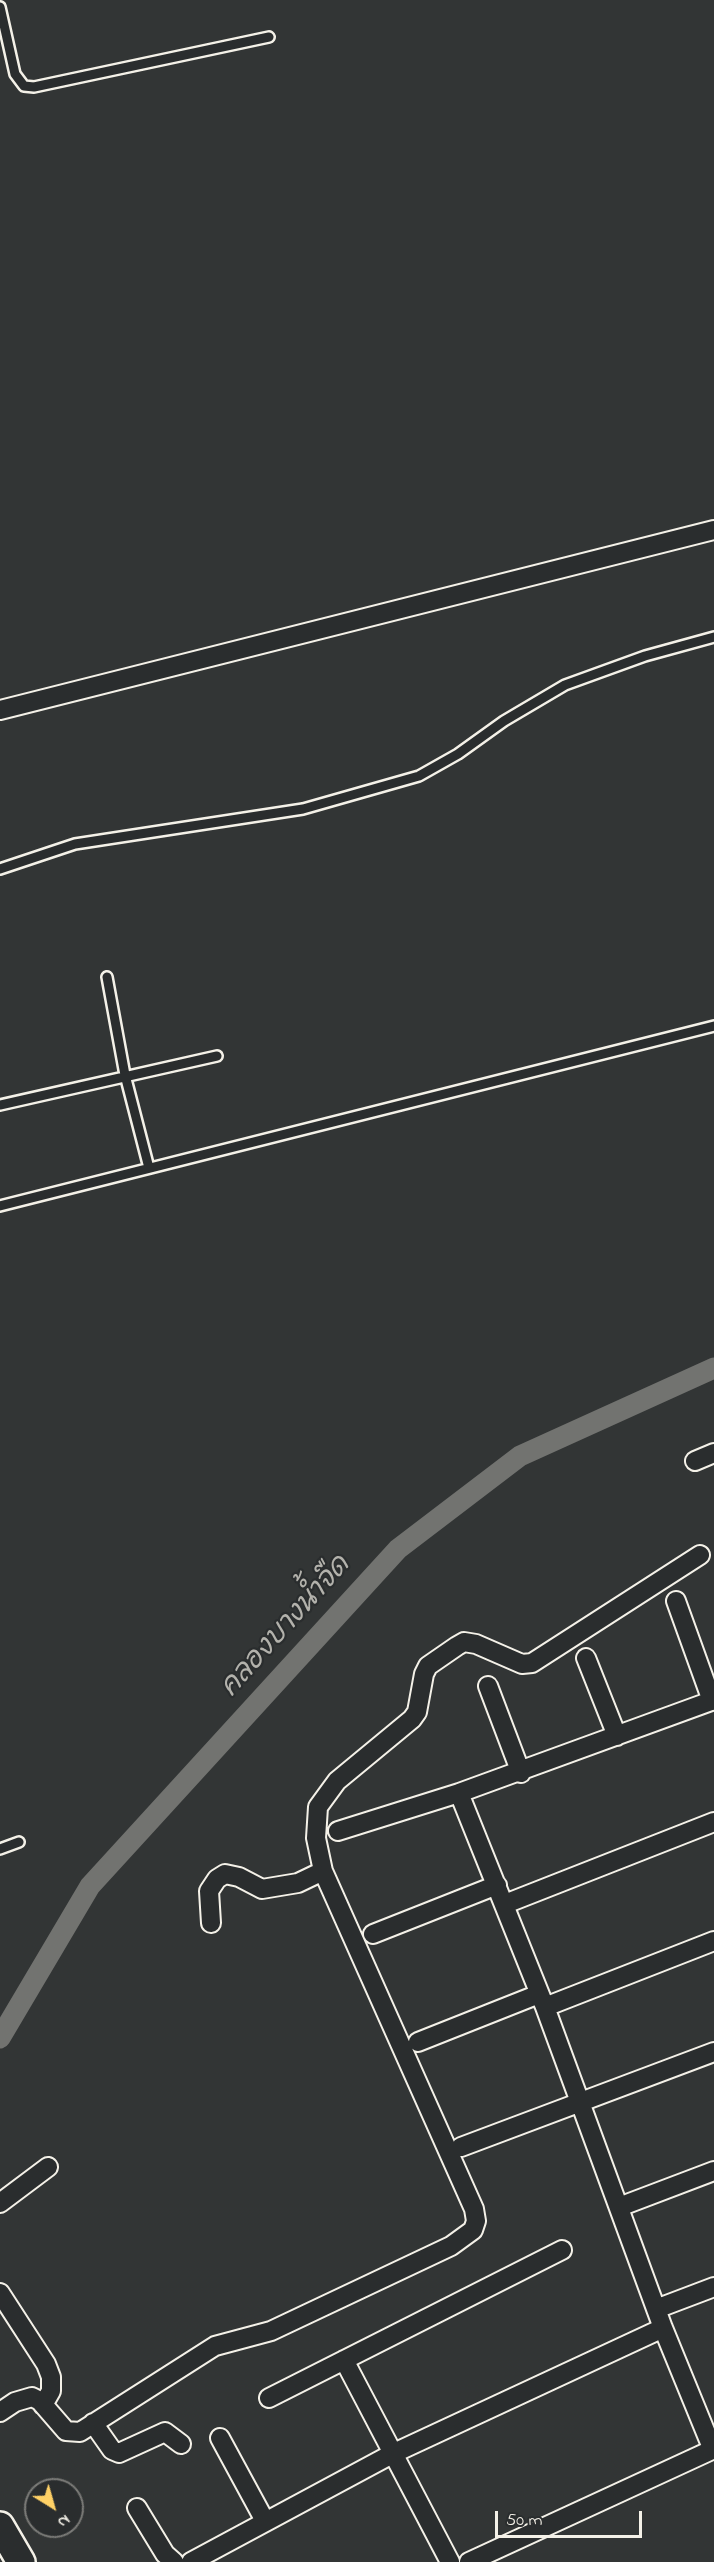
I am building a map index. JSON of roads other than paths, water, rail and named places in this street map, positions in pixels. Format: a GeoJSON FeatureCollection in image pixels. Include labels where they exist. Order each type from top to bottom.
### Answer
{"type":"FeatureCollection","features":[{"type":"Feature","properties":{"kind":"main road"},"geometry":{"type":"LineString","coordinates":[[0,2526],[21,2562]]}},
{"type":"Feature","properties":{"kind":"street"},"geometry":{"type":"LineString","coordinates":[[0,710],[714,530]]}},
{"type":"Feature","properties":{"kind":"street"},"geometry":{"type":"LineString","coordinates":[[695,1461],[714,1454]]}},
{"type":"Feature","properties":{"kind":"street"},"geometry":{"type":"LineString","coordinates":[[0,2412],[25,2398],[32,2397],[43,2405],[66,2431],[80,2432],[215,2346],[271,2331],[451,2246],[473,2230],[476,2221],[474,2209],[323,1871],[316,1838],[318,1807],[337,1781],[412,1719],[417,1712],[424,1674],[428,1666],[464,1642],[476,1644],[522,1664],[532,1664],[700,1555]]}},
{"type":"Feature","properties":{"kind":"street"},"geometry":{"type":"LineString","coordinates":[[338,1831],[521,1773],[713,1700],[676,1601]]}},
{"type":"Feature","properties":{"kind":"street"},"geometry":{"type":"LineString","coordinates":[[586,1658],[617,1736]]}},
{"type":"Feature","properties":{"kind":"street"},"geometry":{"type":"LineString","coordinates":[[488,1686],[521,1773]]}},
{"type":"Feature","properties":{"kind":"street"},"geometry":{"type":"LineString","coordinates":[[459,1794],[505,1904],[663,2328],[706,2407],[713,2449],[470,2562]]}},
{"type":"Feature","properties":{"kind":"street"},"geometry":{"type":"LineString","coordinates":[[505,1904],[714,1822]]}},
{"type":"Feature","properties":{"kind":"street"},"geometry":{"type":"LineString","coordinates":[[212,1923],[209,1890],[217,1879],[225,1874],[239,1877],[262,1889],[298,1882],[323,1871]]}},
{"type":"Feature","properties":{"kind":"street"},"geometry":{"type":"LineString","coordinates":[[373,1934],[497,1886]]}},
{"type":"Feature","properties":{"kind":"street"},"geometry":{"type":"LineString","coordinates":[[418,2042],[714,1941]]}},
{"type":"Feature","properties":{"kind":"street"},"geometry":{"type":"LineString","coordinates":[[461,2147],[714,2052]]}},
{"type":"Feature","properties":{"kind":"street"},"geometry":{"type":"LineString","coordinates":[[0,2203],[48,2167]]}},
{"type":"Feature","properties":{"kind":"street"},"geometry":{"type":"LineString","coordinates":[[619,2207],[714,2171]]}},
{"type":"Feature","properties":{"kind":"street"},"geometry":{"type":"LineString","coordinates":[[269,2398],[562,2250]]}},
{"type":"Feature","properties":{"kind":"street"},"geometry":{"type":"LineString","coordinates":[[656,2309],[714,2287]]}},
{"type":"Feature","properties":{"kind":"street"},"geometry":{"type":"LineString","coordinates":[[0,2293],[46,2364],[51,2377],[51,2391],[43,2405]]}},
{"type":"Feature","properties":{"kind":"street"},"geometry":{"type":"LineString","coordinates":[[191,2562],[392,2454],[663,2328]]}},
{"type":"Feature","properties":{"kind":"street"},"geometry":{"type":"LineString","coordinates":[[344,2360],[450,2562]]}},
{"type":"Feature","properties":{"kind":"street"},"geometry":{"type":"LineString","coordinates":[[93,2424],[112,2450],[119,2453],[165,2432],[181,2444]]}},
{"type":"Feature","properties":{"kind":"street"},"geometry":{"type":"LineString","coordinates":[[220,2438],[265,2521]]}},
{"type":"Feature","properties":{"kind":"street"},"geometry":{"type":"LineString","coordinates":[[137,2508],[165,2554],[174,2562]]}},
{"type":"Feature","properties":{"kind":"lane"},"geometry":{"type":"LineString","coordinates":[[0,8],[15,74],[24,86],[34,87],[268,37]]}},
{"type":"Feature","properties":{"kind":"lane"},"geometry":{"type":"LineString","coordinates":[[0,869],[75,844],[303,809],[419,776],[458,754],[504,721],[566,685],[645,656],[714,637]]}},
{"type":"Feature","properties":{"kind":"lane"},"geometry":{"type":"LineString","coordinates":[[107,977],[125,1075],[149,1168]]}},
{"type":"Feature","properties":{"kind":"lane"},"geometry":{"type":"LineString","coordinates":[[0,1206],[714,1026]]}},
{"type":"Feature","properties":{"kind":"lane"},"geometry":{"type":"LineString","coordinates":[[0,1105],[217,1056]]}},
{"type":"Feature","properties":{"kind":"lane"},"geometry":{"type":"LineString","coordinates":[[0,1849],[19,1842]]}},
{"type":"Feature","properties":{"kind":"waterway","name":"คลองบางน้ำจืด"},"geometry":{"type":"LineString","coordinates":[[0,2038],[90,1886],[398,1549],[520,1456],[714,1368]]}}]}
